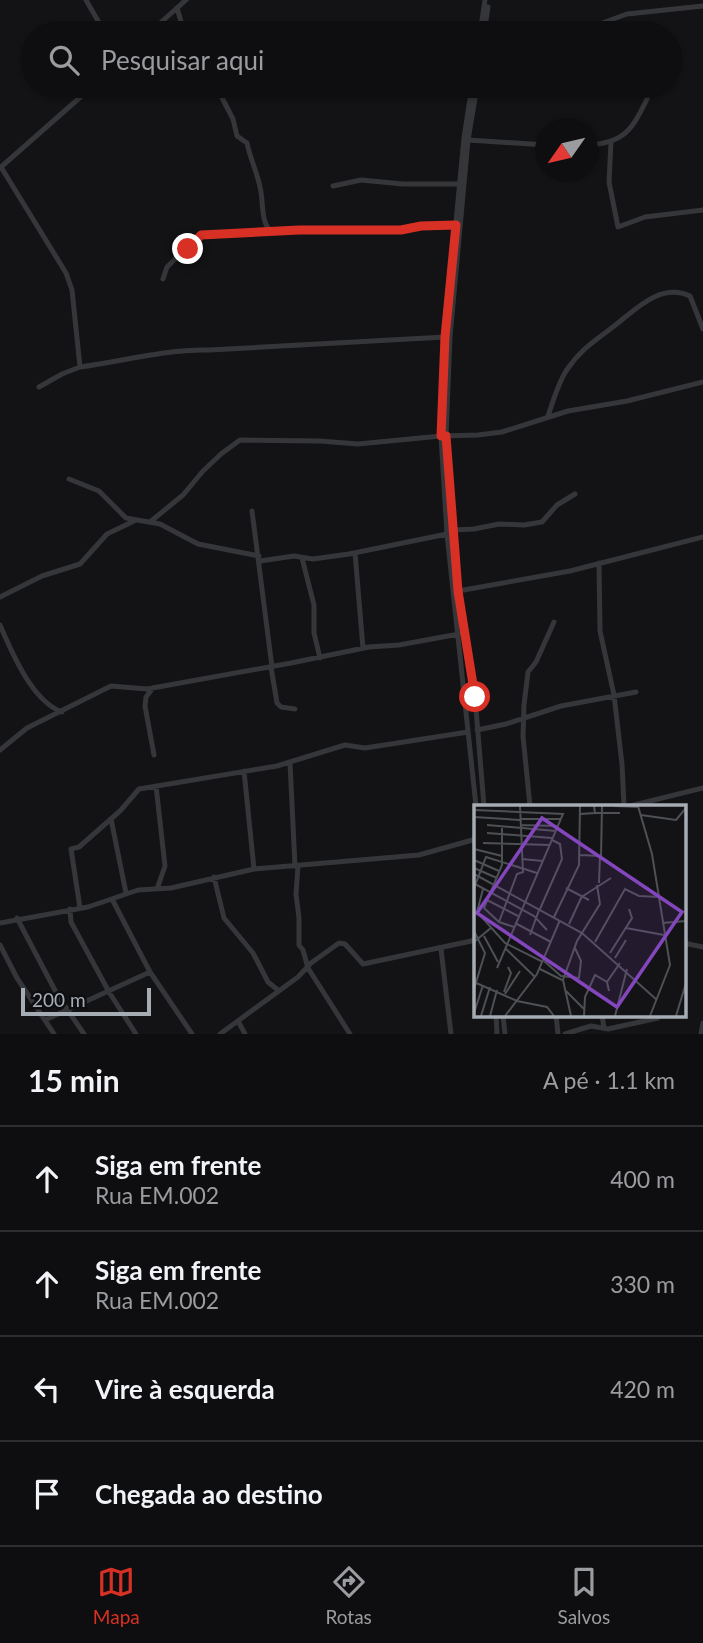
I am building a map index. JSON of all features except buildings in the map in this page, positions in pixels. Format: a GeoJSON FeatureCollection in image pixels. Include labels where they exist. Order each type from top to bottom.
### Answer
{"type":"FeatureCollection","features":[{"type":"Feature","properties":{"kind":"street"},"geometry":{"type":"LineString","coordinates":[[86,0],[98,21]]}},
{"type":"Feature","properties":{"kind":"street"},"geometry":{"type":"LineString","coordinates":[[162,21],[186,0]]}},
{"type":"Feature","properties":{"kind":"street"},"geometry":{"type":"LineString","coordinates":[[484,21],[487,0]]}},
{"type":"Feature","properties":{"kind":"street"},"geometry":{"type":"LineString","coordinates":[[608,21],[627,14],[703,6]]}},
{"type":"Feature","properties":{"kind":"street"},"geometry":{"type":"LineString","coordinates":[[177,8],[180,21]]}},
{"type":"Feature","properties":{"kind":"street"},"geometry":{"type":"LineString","coordinates":[[79,98],[0,167],[66,274],[72,290],[80,367]]}},
{"type":"Feature","properties":{"kind":"street"},"geometry":{"type":"LineString","coordinates":[[222,98],[233,119],[237,136],[247,143],[261,189],[265,226],[271,232]]}},
{"type":"Feature","properties":{"kind":"street"},"geometry":{"type":"LineString","coordinates":[[443,436],[473,98]]}},
{"type":"Feature","properties":{"kind":"street"},"geometry":{"type":"LineString","coordinates":[[473,98],[460,184],[445,337],[443,436],[461,633],[477,730],[484,805]]}},
{"type":"Feature","properties":{"kind":"street"},"geometry":{"type":"LineString","coordinates":[[598,144],[611,142],[629,130],[648,99]]}},
{"type":"Feature","properties":{"kind":"street"},"geometry":{"type":"LineString","coordinates":[[468,140],[535,144]]}},
{"type":"Feature","properties":{"kind":"street"},"geometry":{"type":"LineString","coordinates":[[611,142],[609,182],[618,227],[645,217],[703,210]]}},
{"type":"Feature","properties":{"kind":"street"},"geometry":{"type":"LineString","coordinates":[[333,186],[361,180],[403,184],[460,184]]}},
{"type":"Feature","properties":{"kind":"street"},"geometry":{"type":"LineString","coordinates":[[163,279],[167,268],[201,235],[401,230],[421,226],[456,225]]}},
{"type":"Feature","properties":{"kind":"street"},"geometry":{"type":"LineString","coordinates":[[548,416],[565,372],[584,348],[629,312],[657,296],[667,292],[690,296],[703,329]]}},
{"type":"Feature","properties":{"kind":"street"},"geometry":{"type":"LineString","coordinates":[[39,387],[62,373],[80,367],[122,362],[183,349],[210,350],[445,337]]}},
{"type":"Feature","properties":{"kind":"street"},"geometry":{"type":"LineString","coordinates":[[150,522],[183,495],[212,463],[240,440],[358,444],[502,432],[548,416],[618,403],[703,382]]}},
{"type":"Feature","properties":{"kind":"street"},"geometry":{"type":"LineString","coordinates":[[69,478],[99,491],[125,518],[150,522],[198,544],[259,559],[294,556],[313,559],[499,524],[524,526],[542,522],[557,505],[575,494]]}},
{"type":"Feature","properties":{"kind":"street"},"geometry":{"type":"LineString","coordinates":[[252,511],[277,702],[281,707],[295,709]]}},
{"type":"Feature","properties":{"kind":"street"},"geometry":{"type":"LineString","coordinates":[[0,597],[41,576],[80,565],[107,534],[134,520]]}},
{"type":"Feature","properties":{"kind":"street"},"geometry":{"type":"LineString","coordinates":[[450,532],[458,591],[476,805]]}},
{"type":"Feature","properties":{"kind":"street"},"geometry":{"type":"LineString","coordinates":[[458,591],[522,580],[703,537]]}},
{"type":"Feature","properties":{"kind":"street"},"geometry":{"type":"LineString","coordinates":[[355,553],[363,648]]}},
{"type":"Feature","properties":{"kind":"street"},"geometry":{"type":"LineString","coordinates":[[302,558],[314,605],[314,634],[320,658]]}},
{"type":"Feature","properties":{"kind":"street"},"geometry":{"type":"LineString","coordinates":[[599,563],[600,631],[614,695],[624,805]]}},
{"type":"Feature","properties":{"kind":"street"},"geometry":{"type":"LineString","coordinates":[[530,805],[523,736],[528,672],[541,653],[554,622]]}},
{"type":"Feature","properties":{"kind":"street"},"geometry":{"type":"LineString","coordinates":[[0,625],[34,689],[47,703],[62,712]]}},
{"type":"Feature","properties":{"kind":"street"},"geometry":{"type":"LineString","coordinates":[[0,750],[27,729],[111,686],[138,689],[154,687],[363,648],[399,645],[461,633]]}},
{"type":"Feature","properties":{"kind":"street"},"geometry":{"type":"LineString","coordinates":[[154,687],[146,697],[145,706],[154,755]]}},
{"type":"Feature","properties":{"kind":"street"},"geometry":{"type":"LineString","coordinates":[[477,730],[561,706],[636,692]]}},
{"type":"Feature","properties":{"kind":"street"},"geometry":{"type":"LineString","coordinates":[[80,908],[71,849],[79,847],[143,787],[290,763],[345,745],[365,748],[468,732]]}},
{"type":"Feature","properties":{"kind":"street"},"geometry":{"type":"LineString","coordinates":[[290,763],[298,942],[308,968],[349,1034]]}},
{"type":"Feature","properties":{"kind":"street"},"geometry":{"type":"LineString","coordinates":[[244,771],[254,869]]}},
{"type":"Feature","properties":{"kind":"street"},"geometry":{"type":"LineString","coordinates":[[156,786],[165,866],[157,889]]}},
{"type":"Feature","properties":{"kind":"street"},"geometry":{"type":"LineString","coordinates":[[652,804],[703,788]]}},
{"type":"Feature","properties":{"kind":"street"},"geometry":{"type":"LineString","coordinates":[[111,819],[126,893]]}},
{"type":"Feature","properties":{"kind":"street"},"geometry":{"type":"LineString","coordinates":[[0,923],[80,908],[126,893],[171,888],[254,869],[419,855],[474,839]]}},
{"type":"Feature","properties":{"kind":"street"},"geometry":{"type":"LineString","coordinates":[[214,877],[225,918],[253,953],[268,982],[279,991]]}},
{"type":"Feature","properties":{"kind":"street"},"geometry":{"type":"LineString","coordinates":[[112,899],[150,972],[192,1034]]}},
{"type":"Feature","properties":{"kind":"street"},"geometry":{"type":"LineString","coordinates":[[70,909],[71,922],[109,992],[136,1034]]}},
{"type":"Feature","properties":{"kind":"street"},"geometry":{"type":"LineString","coordinates":[[17,918],[84,1034]]}},
{"type":"Feature","properties":{"kind":"street"},"geometry":{"type":"LineString","coordinates":[[220,1034],[279,991],[317,958],[343,942],[363,964],[474,940]]}},
{"type":"Feature","properties":{"kind":"street"},"geometry":{"type":"LineString","coordinates":[[0,945],[17,978],[54,1034]]}},
{"type":"Feature","properties":{"kind":"street"},"geometry":{"type":"LineString","coordinates":[[441,948],[452,1034]]}},
{"type":"Feature","properties":{"kind":"street"},"geometry":{"type":"LineString","coordinates":[[44,1020],[150,972]]}},
{"type":"Feature","properties":{"kind":"street"},"geometry":{"type":"LineString","coordinates":[[496,1016],[497,1034]]}},
{"type":"Feature","properties":{"kind":"street"},"geometry":{"type":"LineString","coordinates":[[503,1016],[505,1034]]}},
{"type":"Feature","properties":{"kind":"street"},"geometry":{"type":"LineString","coordinates":[[556,1016],[558,1034]]}},
{"type":"Feature","properties":{"kind":"street"},"geometry":{"type":"LineString","coordinates":[[602,1016],[604,1028]]}},
{"type":"Feature","properties":{"kind":"street"},"geometry":{"type":"LineString","coordinates":[[565,1034],[591,1026],[604,1028],[659,1016]]}},
{"type":"Feature","properties":{"kind":"street"},"geometry":{"type":"LineString","coordinates":[[238,1021],[245,1034]]}},
{"type":"Feature","properties":{"kind":"street"},"geometry":{"type":"LineString","coordinates":[[701,1034],[703,1023]]}},
{"type":"Feature","properties":{"kind":"route"},"geometry":{"type":"LineString","coordinates":[[188,249],[195,238],[201,235],[299,230],[380,231],[456,225],[445,337],[441,436],[446,436],[458,591],[475,697]]}}]}
